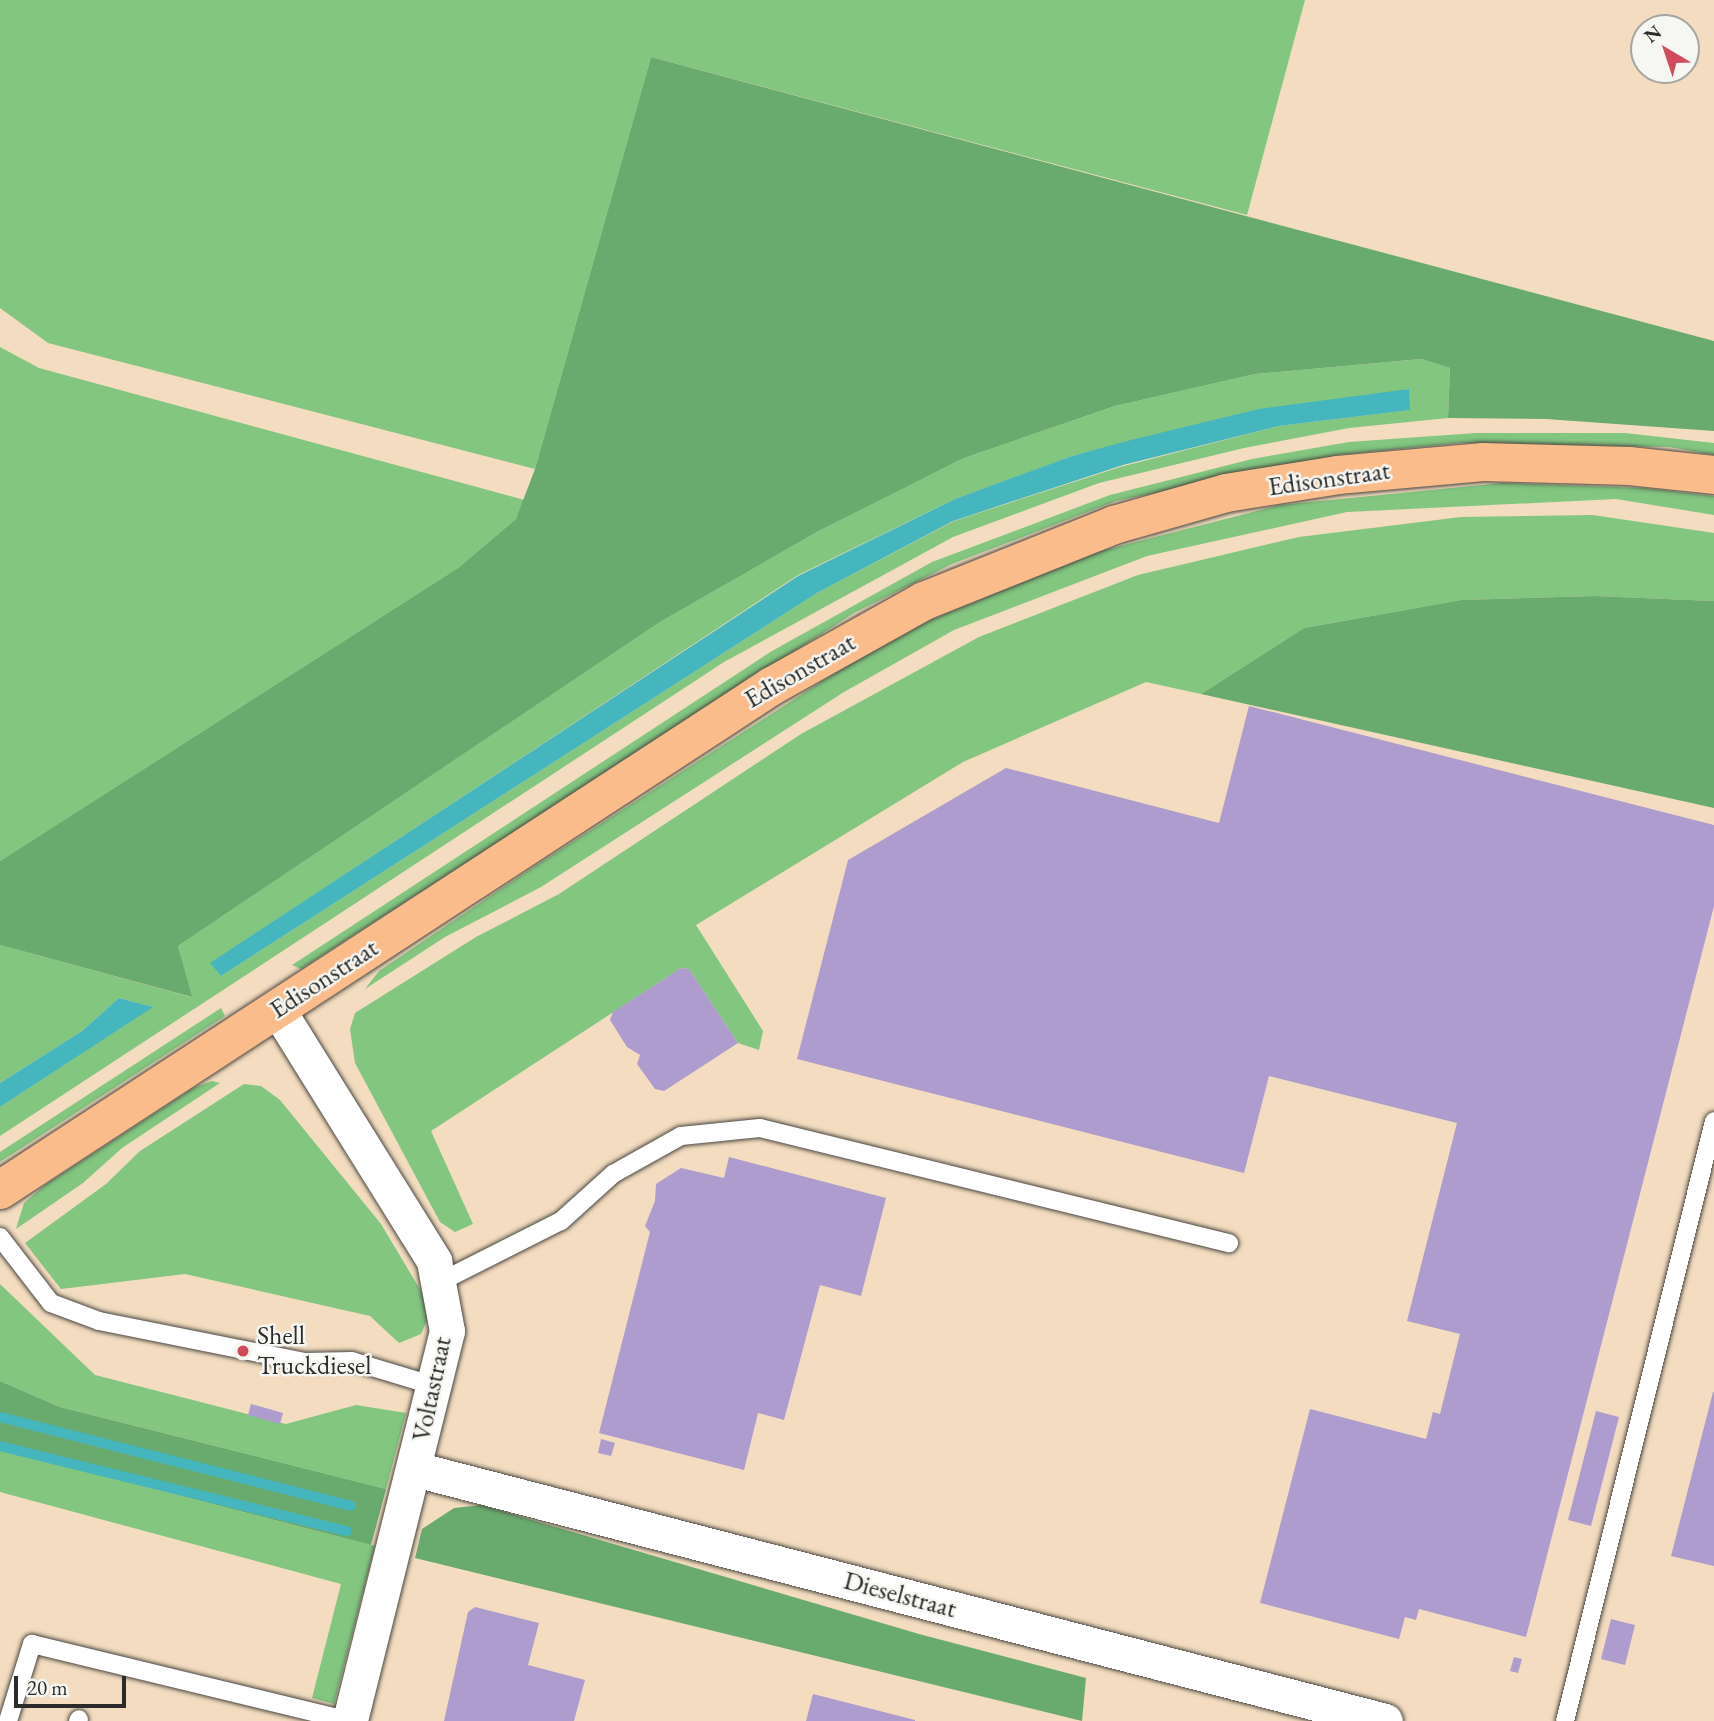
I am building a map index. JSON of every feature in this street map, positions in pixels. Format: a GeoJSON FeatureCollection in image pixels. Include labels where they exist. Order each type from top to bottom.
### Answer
{"type":"FeatureCollection","features":[{"type":"Feature","properties":{"kind":"main road","name":"Edisonstraat"},"geometry":{"type":"LineString","coordinates":[[0,1190],[772,685],[925,601],[1114,525],[1226,494],[1338,475],[1483,462],[1629,466],[1714,475]]}},
{"type":"Feature","properties":{"kind":"street","name":"Voltastraat"},"geometry":{"type":"LineString","coordinates":[[278,1010],[434,1261],[447,1331],[415,1469],[350,1721]]}},
{"type":"Feature","properties":{"kind":"street","name":"Dieselstraat"},"geometry":{"type":"LineString","coordinates":[[415,1469],[1385,1721]]}},
{"type":"Feature","properties":{"kind":"lane"},"geometry":{"type":"LineString","coordinates":[[1565,1721],[1714,1121]]}},
{"type":"Feature","properties":{"kind":"lane"},"geometry":{"type":"LineString","coordinates":[[438,1283],[561,1221],[613,1174],[681,1136],[760,1128],[1229,1243]]}},
{"type":"Feature","properties":{"kind":"lane"},"geometry":{"type":"LineString","coordinates":[[0,1237],[51,1303],[99,1321],[305,1362],[352,1361],[435,1386]]}},
{"type":"Feature","properties":{"kind":"lane"},"geometry":{"type":"LineString","coordinates":[[8,1721],[32,1644],[350,1721]]}},
{"type":"Feature","properties":{"kind":"green space"},"geometry":{"type":"Polygon","coordinates":[[[0,0],[1305,0],[1247,215],[651,57],[535,469],[48,343],[0,308],[0,0]]]}},
{"type":"Feature","properties":{"kind":"green space"},"geometry":{"type":"Polygon","coordinates":[[[651,57],[1714,341],[1714,431],[1546,419],[1448,418],[1450,368],[1421,359],[1255,374],[1115,406],[964,458],[817,532],[660,622],[178,946],[192,997],[0,945],[0,861],[458,568],[516,519],[535,469],[651,57]]]}},
{"type":"Feature","properties":{"kind":"green space"},"geometry":{"type":"Polygon","coordinates":[[[0,347],[39,368],[525,500],[516,519],[458,568],[0,861],[0,347]]]}},
{"type":"Feature","properties":{"kind":"green space"},"geometry":{"type":"Polygon","coordinates":[[[1421,359],[1450,368],[1448,418],[1349,428],[1244,448],[1099,483],[953,537],[724,662],[0,1136],[0,1107],[152,1007],[119,998],[82,1031],[0,1083],[0,945],[191,997],[178,946],[660,622],[817,532],[964,458],[1115,406],[1255,374],[1421,359]],[[1409,389],[1075,455],[955,499],[798,575],[211,963],[221,976],[817,593],[954,521],[1120,467],[1279,426],[1409,410],[1409,389]]]}},
{"type":"Feature","properties":{"kind":"green space"},"geometry":{"type":"Polygon","coordinates":[[[1476,433],[1625,433],[1714,443],[1714,455],[1669,447],[1460,443],[1338,455],[1116,501],[952,564],[854,613],[301,969],[292,965],[772,651],[932,562],[1110,495],[1252,459],[1349,442],[1476,433]]]}},
{"type":"Feature","properties":{"kind":"green space"},"geometry":{"type":"Polygon","coordinates":[[[1502,483],[1644,488],[1714,496],[1714,515],[1616,499],[1347,512],[1147,556],[954,630],[844,692],[541,887],[445,937],[365,989],[379,971],[535,866],[835,673],[928,621],[1093,553],[1280,505],[1502,483]]]}},
{"type":"Feature","properties":{"kind":"green space"},"geometry":{"type":"Polygon","coordinates":[[[1593,515],[1714,533],[1714,601],[1595,596],[1461,600],[1304,628],[1201,694],[1146,682],[963,762],[696,925],[763,1031],[759,1050],[738,1043],[689,969],[681,968],[431,1131],[473,1224],[455,1232],[440,1222],[355,1063],[350,1029],[355,1013],[476,937],[559,894],[801,734],[979,637],[1138,575],[1299,537],[1461,517],[1593,515]]]}},
{"type":"Feature","properties":{"kind":"green space"},"geometry":{"type":"Polygon","coordinates":[[[1595,596],[1714,601],[1714,808],[1201,694],[1304,628],[1461,600],[1595,596]]]}},
{"type":"Feature","properties":{"kind":"green space"},"geometry":{"type":"Polygon","coordinates":[[[221,1008],[225,1016],[0,1162],[0,1152],[221,1008]]]}},
{"type":"Feature","properties":{"kind":"green space"},"geometry":{"type":"Polygon","coordinates":[[[212,1081],[220,1083],[122,1148],[83,1183],[16,1229],[24,1203],[45,1185],[195,1087],[212,1081]]]}},
{"type":"Feature","properties":{"kind":"green space"},"geometry":{"type":"Polygon","coordinates":[[[244,1084],[261,1086],[280,1100],[381,1224],[424,1296],[429,1316],[421,1334],[399,1343],[370,1316],[185,1274],[61,1289],[25,1243],[106,1184],[140,1151],[244,1084]]]}},
{"type":"Feature","properties":{"kind":"green space"},"geometry":{"type":"Polygon","coordinates":[[[0,1284],[95,1375],[286,1424],[356,1405],[406,1413],[386,1489],[60,1407],[0,1381],[0,1284]]]}},
{"type":"Feature","properties":{"kind":"green space"},"geometry":{"type":"Polygon","coordinates":[[[0,1381],[60,1407],[386,1489],[371,1545],[0,1449],[0,1381]]]}},
{"type":"Feature","properties":{"kind":"green space"},"geometry":{"type":"Polygon","coordinates":[[[0,1449],[375,1546],[334,1704],[312,1698],[341,1584],[0,1492],[0,1449]]]}},
{"type":"Feature","properties":{"kind":"green space"},"geometry":{"type":"Polygon","coordinates":[[[481,1505],[919,1634],[1086,1678],[1082,1721],[415,1558],[422,1529],[454,1508],[481,1505]]]}},
{"type":"Feature","properties":{"kind":"water"},"geometry":{"type":"Polygon","coordinates":[[[1409,389],[1410,410],[1279,426],[1123,465],[953,521],[817,593],[221,976],[210,963],[798,576],[955,499],[1072,456],[1131,440],[1259,409],[1409,389]]]}},
{"type":"Feature","properties":{"kind":"water"},"geometry":{"type":"Polygon","coordinates":[[[119,998],[153,1007],[0,1107],[0,1083],[82,1031],[119,998]]]}},
{"type":"Feature","properties":{"kind":"building"},"geometry":{"type":"Polygon","coordinates":[[[1249,706],[1714,825],[1714,906],[1526,1637],[1419,1609],[1416,1620],[1405,1617],[1399,1639],[1260,1603],[1310,1409],[1426,1439],[1433,1412],[1440,1414],[1460,1334],[1407,1321],[1457,1123],[1269,1076],[1244,1173],[797,1059],[848,860],[1006,768],[1219,823],[1249,706]]]}},
{"type":"Feature","properties":{"kind":"building"},"geometry":{"type":"Polygon","coordinates":[[[681,968],[689,969],[738,1043],[664,1091],[655,1089],[637,1064],[640,1055],[627,1047],[610,1020],[613,1012],[681,968]]]}},
{"type":"Feature","properties":{"kind":"building"},"geometry":{"type":"Polygon","coordinates":[[[729,1157],[886,1198],[861,1296],[820,1285],[784,1420],[758,1413],[744,1470],[599,1433],[650,1232],[645,1226],[655,1201],[656,1184],[681,1168],[724,1178],[729,1157]]]}},
{"type":"Feature","properties":{"kind":"building"},"geometry":{"type":"Polygon","coordinates":[[[1714,1392],[1714,1566],[1671,1556],[1714,1392]]]}},
{"type":"Feature","properties":{"kind":"building"},"geometry":{"type":"Polygon","coordinates":[[[251,1404],[283,1413],[280,1424],[248,1415],[251,1404]]]}},
{"type":"Feature","properties":{"kind":"building"},"geometry":{"type":"Polygon","coordinates":[[[1596,1411],[1619,1417],[1591,1526],[1568,1520],[1596,1411]]]}},
{"type":"Feature","properties":{"kind":"building"},"geometry":{"type":"Polygon","coordinates":[[[601,1439],[615,1443],[611,1456],[598,1453],[601,1439]]]}},
{"type":"Feature","properties":{"kind":"building"},"geometry":{"type":"Polygon","coordinates":[[[475,1607],[539,1623],[528,1665],[585,1680],[574,1721],[444,1721],[468,1612],[475,1607]]]}},
{"type":"Feature","properties":{"kind":"building"},"geometry":{"type":"Polygon","coordinates":[[[1611,1619],[1635,1625],[1625,1665],[1601,1659],[1611,1619]]]}},
{"type":"Feature","properties":{"kind":"building"},"geometry":{"type":"Polygon","coordinates":[[[1514,1657],[1522,1659],[1518,1673],[1510,1671],[1514,1657]]]}},
{"type":"Feature","properties":{"kind":"building"},"geometry":{"type":"Polygon","coordinates":[[[813,1694],[915,1720],[915,1721],[806,1721],[813,1694]]]}},
{"type":"Feature","properties":{"kind":"waterway"},"geometry":{"type":"LineString","coordinates":[[0,1417],[351,1506]]}},
{"type":"Feature","properties":{"kind":"waterway"},"geometry":{"type":"LineString","coordinates":[[0,1446],[347,1531]]}},
{"type":"Feature","properties":{"kind":"place","name":"Shell Truckdiesel"},"geometry":{"type":"Point","coordinates":[243,1351]}}]}
